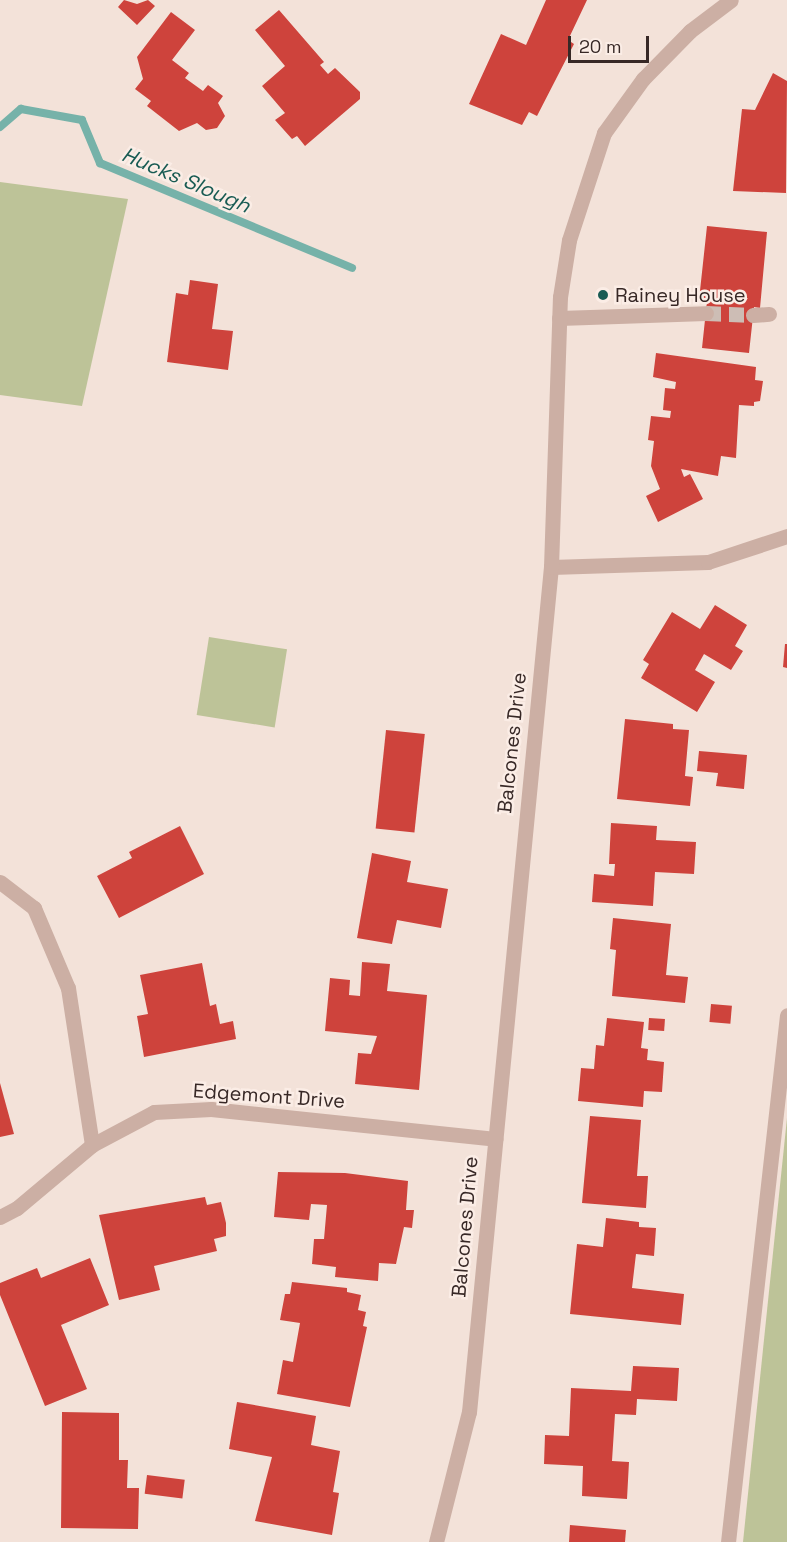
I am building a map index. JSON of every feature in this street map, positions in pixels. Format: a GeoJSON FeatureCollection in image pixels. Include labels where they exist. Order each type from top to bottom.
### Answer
{"type":"FeatureCollection","features":[{"type":"Feature","properties":{"kind":"street","name":"Balcones Drive"},"geometry":{"type":"LineString","coordinates":[[436,1542],[469,1412],[551,567],[559,318],[569,240],[604,134],[643,79],[690,31],[731,0]]}},
{"type":"Feature","properties":{"kind":"street"},"geometry":{"type":"LineString","coordinates":[[559,318],[706,313]]}},
{"type":"Feature","properties":{"kind":"street"},"geometry":{"type":"LineString","coordinates":[[753,315],[769,314]]}},
{"type":"Feature","properties":{"kind":"street"},"geometry":{"type":"LineString","coordinates":[[551,567],[708,562],[787,536]]}},
{"type":"Feature","properties":{"kind":"street"},"geometry":{"type":"LineString","coordinates":[[0,882],[34,908],[68,988],[92,1145]]}},
{"type":"Feature","properties":{"kind":"street"},"geometry":{"type":"LineString","coordinates":[[728,1542],[787,1015]]}},
{"type":"Feature","properties":{"kind":"street","name":"Edgemont Drive"},"geometry":{"type":"LineString","coordinates":[[0,1217],[17,1208],[92,1145],[154,1112],[212,1109],[495,1139]]}},
{"type":"Feature","properties":{"kind":"green space"},"geometry":{"type":"Polygon","coordinates":[[[0,182],[128,199],[82,406],[0,395],[0,182]]]}},
{"type":"Feature","properties":{"kind":"green space"},"geometry":{"type":"Polygon","coordinates":[[[209,637],[287,649],[275,727],[197,715],[209,637]]]}},
{"type":"Feature","properties":{"kind":"green space"},"geometry":{"type":"Polygon","coordinates":[[[787,1118],[787,1542],[743,1542],[787,1118]]]}},
{"type":"Feature","properties":{"kind":"building"},"geometry":{"type":"Polygon","coordinates":[[[124,0],[137,4],[148,0],[155,6],[137,25],[118,7],[124,0]]]}},
{"type":"Feature","properties":{"kind":"building"},"geometry":{"type":"Polygon","coordinates":[[[546,0],[587,0],[568,40],[574,44],[537,116],[529,112],[522,125],[469,104],[501,34],[526,45],[546,0]]]}},
{"type":"Feature","properties":{"kind":"building"},"geometry":{"type":"Polygon","coordinates":[[[279,10],[324,62],[320,65],[328,74],[335,68],[360,92],[360,99],[305,146],[297,136],[292,139],[275,120],[285,113],[262,86],[285,66],[255,30],[279,10]]]}},
{"type":"Feature","properties":{"kind":"building"},"geometry":{"type":"Polygon","coordinates":[[[171,12],[195,30],[172,60],[189,73],[185,78],[203,91],[208,85],[223,96],[218,103],[225,116],[217,128],[206,130],[197,123],[179,131],[147,106],[151,101],[135,89],[143,79],[137,57],[171,12]]]}},
{"type":"Feature","properties":{"kind":"building"},"geometry":{"type":"Polygon","coordinates":[[[773,73],[787,81],[786,193],[733,191],[742,109],[755,110],[773,73]]]}},
{"type":"Feature","properties":{"kind":"building"},"geometry":{"type":"Polygon","coordinates":[[[707,226],[767,232],[760,308],[754,307],[749,353],[702,348],[707,301],[699,300],[707,226]]]}},
{"type":"Feature","properties":{"kind":"building"},"geometry":{"type":"Polygon","coordinates":[[[190,280],[218,284],[212,329],[233,331],[228,370],[167,362],[176,293],[188,295],[190,280]]]}},
{"type":"Feature","properties":{"kind":"building"},"geometry":{"type":"Polygon","coordinates":[[[656,353],[756,367],[755,380],[763,381],[760,401],[754,402],[754,406],[739,405],[736,458],[721,456],[718,476],[681,469],[684,477],[690,474],[703,499],[658,522],[646,496],[660,489],[651,466],[654,441],[648,440],[651,416],[670,418],[671,411],[663,410],[665,388],[675,389],[676,382],[653,377],[656,353]]]}},
{"type":"Feature","properties":{"kind":"building"},"geometry":{"type":"Polygon","coordinates":[[[715,605],[747,625],[735,646],[743,651],[731,670],[704,654],[695,670],[715,682],[697,712],[641,678],[649,664],[643,660],[672,612],[700,629],[715,605]]]}},
{"type":"Feature","properties":{"kind":"building"},"geometry":{"type":"Polygon","coordinates":[[[785,644],[787,644],[787,668],[783,667],[785,644]]]}},
{"type":"Feature","properties":{"kind":"building"},"geometry":{"type":"Polygon","coordinates":[[[625,719],[673,724],[673,729],[689,730],[685,776],[693,777],[690,806],[617,799],[625,719]]]}},
{"type":"Feature","properties":{"kind":"building"},"geometry":{"type":"Polygon","coordinates":[[[386,730],[425,734],[414,833],[376,828],[386,730]]]}},
{"type":"Feature","properties":{"kind":"building"},"geometry":{"type":"Polygon","coordinates":[[[699,751],[747,755],[744,789],[716,786],[718,773],[697,771],[699,751]]]}},
{"type":"Feature","properties":{"kind":"building"},"geometry":{"type":"Polygon","coordinates":[[[611,823],[657,826],[656,840],[696,842],[694,874],[655,872],[653,906],[592,902],[594,874],[614,876],[615,864],[609,864],[611,823]]]}},
{"type":"Feature","properties":{"kind":"building"},"geometry":{"type":"Polygon","coordinates":[[[180,826],[204,874],[119,918],[97,876],[132,858],[129,852],[180,826]]]}},
{"type":"Feature","properties":{"kind":"building"},"geometry":{"type":"Polygon","coordinates":[[[372,853],[411,861],[407,882],[448,889],[441,928],[397,920],[392,944],[357,938],[372,853]]]}},
{"type":"Feature","properties":{"kind":"building"},"geometry":{"type":"Polygon","coordinates":[[[613,918],[671,924],[666,975],[688,977],[685,1003],[612,996],[616,950],[610,949],[613,918]]]}},
{"type":"Feature","properties":{"kind":"building"},"geometry":{"type":"Polygon","coordinates":[[[362,962],[390,964],[387,991],[427,995],[419,1090],[355,1084],[358,1053],[371,1054],[377,1036],[325,1031],[330,978],[350,980],[349,995],[360,996],[362,962]]]}},
{"type":"Feature","properties":{"kind":"building"},"geometry":{"type":"Polygon","coordinates":[[[202,963],[210,1006],[216,1004],[220,1024],[233,1021],[236,1039],[144,1057],[137,1016],[148,1014],[140,975],[202,963]]]}},
{"type":"Feature","properties":{"kind":"building"},"geometry":{"type":"Polygon","coordinates":[[[711,1004],[732,1006],[730,1024],[709,1022],[711,1004]]]}},
{"type":"Feature","properties":{"kind":"building"},"geometry":{"type":"Polygon","coordinates":[[[607,1018],[644,1022],[641,1048],[648,1049],[647,1060],[664,1062],[662,1092],[644,1091],[643,1107],[578,1101],[581,1068],[594,1069],[596,1045],[604,1046],[607,1018]]]}},
{"type":"Feature","properties":{"kind":"building"},"geometry":{"type":"Polygon","coordinates":[[[649,1018],[665,1019],[664,1031],[648,1030],[649,1018]]]}},
{"type":"Feature","properties":{"kind":"building"},"geometry":{"type":"Polygon","coordinates":[[[0,1083],[14,1134],[0,1137],[0,1083]]]}},
{"type":"Feature","properties":{"kind":"building"},"geometry":{"type":"Polygon","coordinates":[[[590,1116],[641,1120],[637,1176],[648,1176],[646,1208],[582,1203],[590,1116]]]}},
{"type":"Feature","properties":{"kind":"building"},"geometry":{"type":"Polygon","coordinates":[[[278,1172],[345,1173],[408,1181],[406,1210],[414,1210],[412,1228],[404,1227],[396,1264],[379,1263],[378,1281],[335,1277],[336,1267],[312,1264],[314,1239],[324,1239],[327,1205],[311,1204],[309,1220],[274,1217],[278,1172]]]}},
{"type":"Feature","properties":{"kind":"building"},"geometry":{"type":"Polygon","coordinates":[[[205,1197],[207,1205],[221,1202],[226,1223],[226,1236],[214,1239],[217,1251],[154,1266],[160,1290],[119,1300],[99,1215],[205,1197]]]}},
{"type":"Feature","properties":{"kind":"building"},"geometry":{"type":"Polygon","coordinates":[[[606,1218],[639,1222],[639,1227],[656,1228],[654,1256],[636,1254],[632,1288],[684,1294],[681,1325],[570,1314],[577,1244],[603,1247],[606,1218]]]}},
{"type":"Feature","properties":{"kind":"building"},"geometry":{"type":"Polygon","coordinates":[[[90,1258],[109,1305],[61,1325],[87,1389],[45,1406],[0,1295],[0,1283],[37,1268],[41,1278],[90,1258]]]}},
{"type":"Feature","properties":{"kind":"building"},"geometry":{"type":"Polygon","coordinates":[[[292,1282],[347,1288],[347,1292],[361,1295],[358,1310],[366,1312],[363,1326],[367,1327],[350,1407],[277,1394],[283,1360],[293,1362],[300,1323],[280,1320],[285,1294],[290,1294],[292,1282]]]}},
{"type":"Feature","properties":{"kind":"building"},"geometry":{"type":"Polygon","coordinates":[[[633,1366],[679,1368],[677,1401],[637,1399],[636,1415],[615,1414],[612,1461],[629,1462],[627,1499],[582,1496],[583,1466],[544,1464],[545,1435],[569,1436],[571,1388],[631,1391],[633,1366]]]}},
{"type":"Feature","properties":{"kind":"building"},"geometry":{"type":"Polygon","coordinates":[[[237,1402],[316,1416],[311,1445],[340,1451],[333,1492],[339,1493],[332,1535],[255,1521],[272,1457],[229,1449],[237,1402]]]}},
{"type":"Feature","properties":{"kind":"building"},"geometry":{"type":"Polygon","coordinates":[[[62,1412],[119,1413],[119,1460],[128,1460],[127,1488],[139,1488],[138,1529],[61,1528],[62,1412]]]}},
{"type":"Feature","properties":{"kind":"building"},"geometry":{"type":"Polygon","coordinates":[[[147,1475],[185,1480],[182,1498],[145,1494],[147,1475]]]}},
{"type":"Feature","properties":{"kind":"building"},"geometry":{"type":"Polygon","coordinates":[[[570,1525],[626,1530],[625,1542],[569,1542],[570,1525]]]}},
{"type":"Feature","properties":{"kind":"waterway","name":"Hucks Slough"},"geometry":{"type":"LineString","coordinates":[[0,127],[21,109],[82,120],[100,163],[352,268]]}},
{"type":"Feature","properties":{"kind":"tunnel"},"geometry":{"type":"LineString","coordinates":[[706,313],[753,315]]}},
{"type":"Feature","properties":{"kind":"place","name":"Rainey House"},"geometry":{"type":"Point","coordinates":[603,295]}}]}
